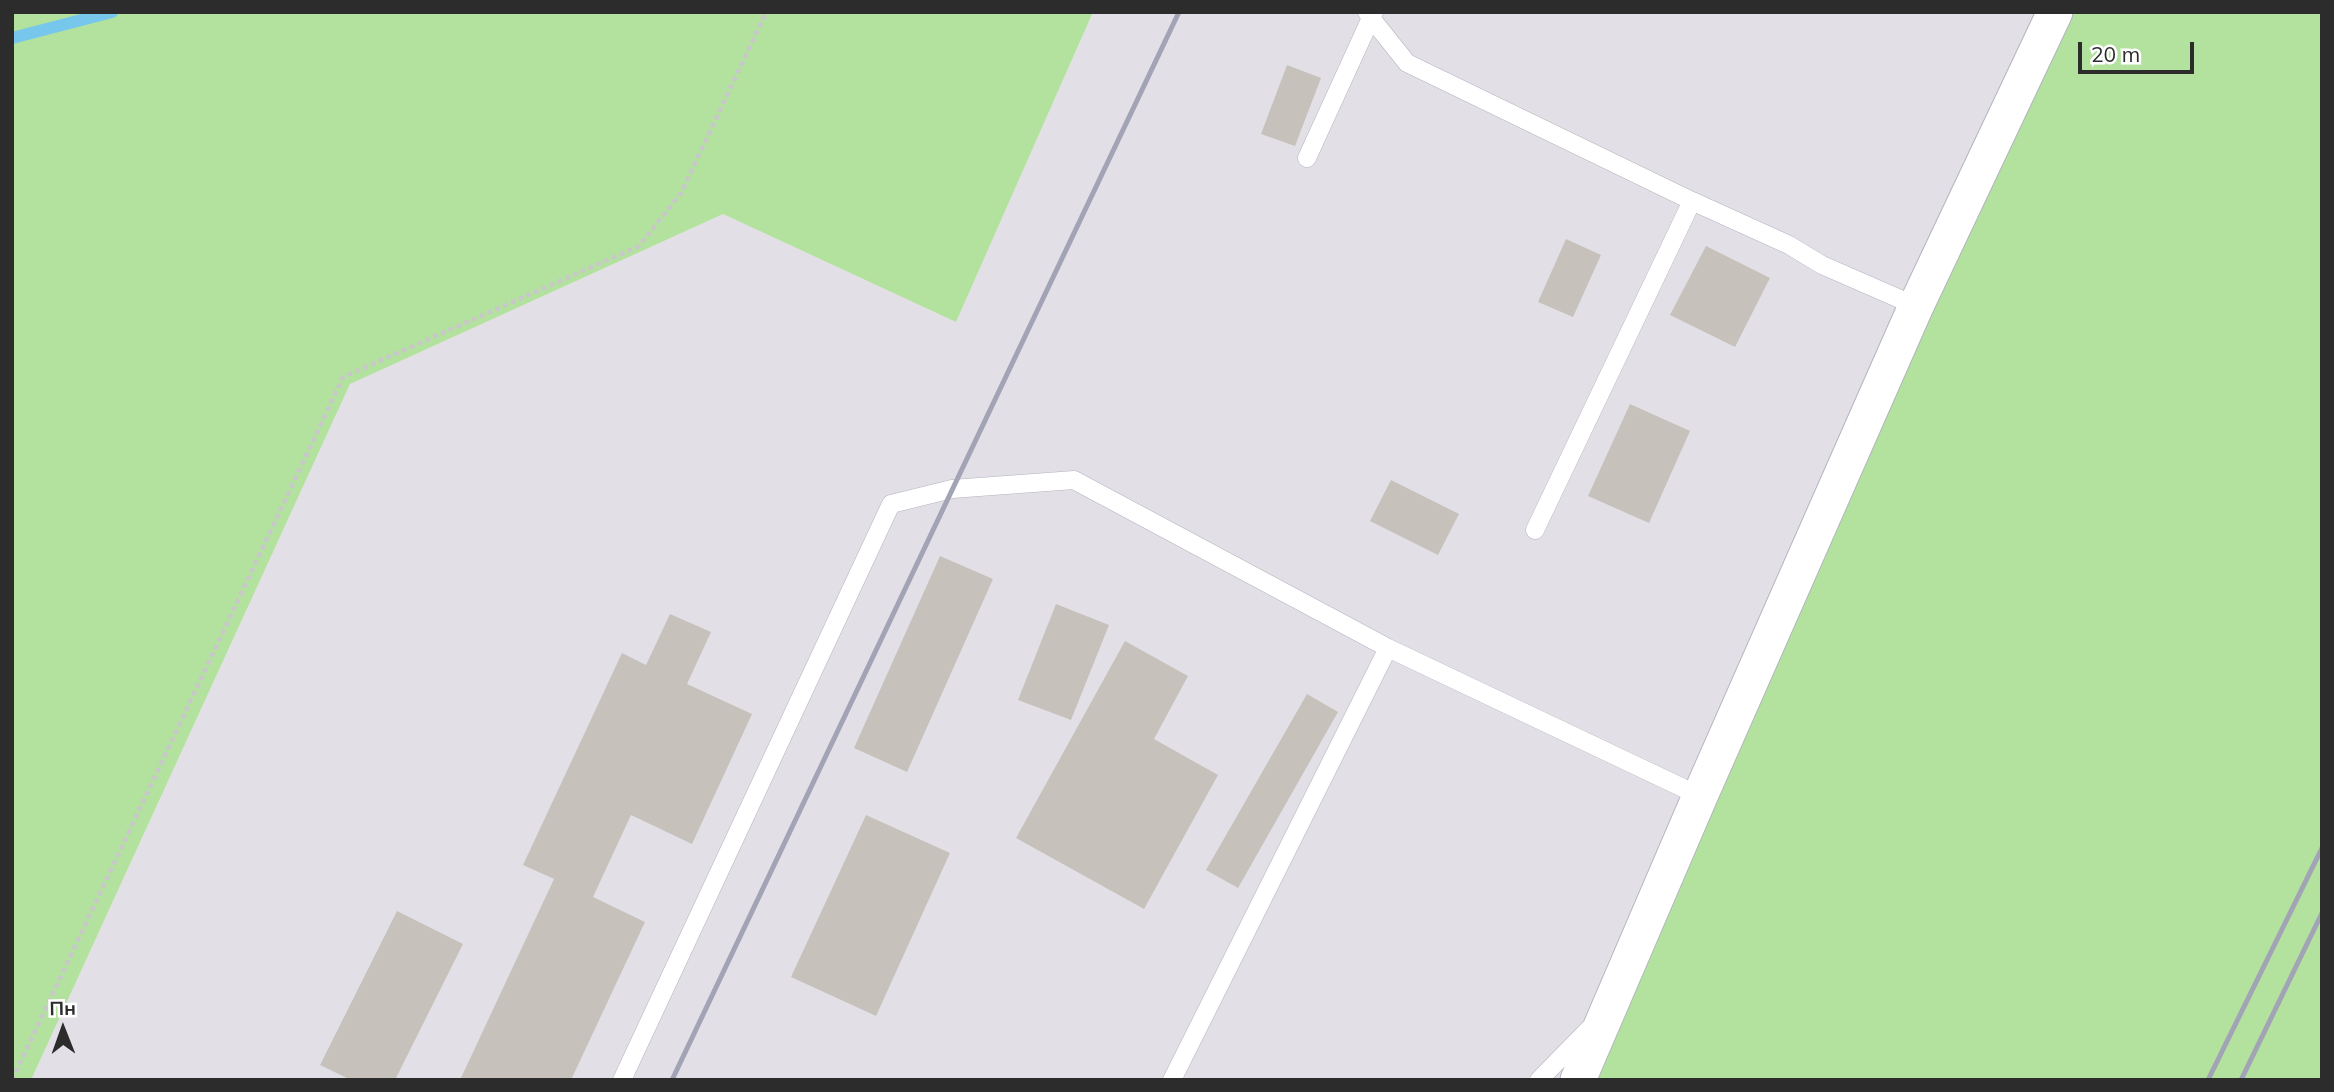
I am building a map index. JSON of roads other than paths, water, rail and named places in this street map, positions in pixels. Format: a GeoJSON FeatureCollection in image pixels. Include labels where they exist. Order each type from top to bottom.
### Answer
{"type":"FeatureCollection","features":[{"type":"Feature","properties":{"kind":"street"},"geometry":{"type":"LineString","coordinates":[[1578,1080],[1916,306],[2055,12]]}},
{"type":"Feature","properties":{"kind":"lane"},"geometry":{"type":"LineString","coordinates":[[1307,158],[1370,14],[1407,63],[1789,245],[1822,265],[1916,306]]}},
{"type":"Feature","properties":{"kind":"lane"},"geometry":{"type":"LineString","coordinates":[[1535,530],[1692,201]]}},
{"type":"Feature","properties":{"kind":"lane"},"geometry":{"type":"LineString","coordinates":[[622,1080],[891,504],[952,489],[1074,480],[1388,648],[1700,796]]}},
{"type":"Feature","properties":{"kind":"lane"},"geometry":{"type":"LineString","coordinates":[[1172,1080],[1388,648]]}},
{"type":"Feature","properties":{"kind":"lane"},"geometry":{"type":"LineString","coordinates":[[1539,1080],[1608,1011]]}},
{"type":"Feature","properties":{"kind":"waterway"},"geometry":{"type":"LineString","coordinates":[[12,38],[112,12]]}},
{"type":"Feature","properties":{"kind":"railway"},"geometry":{"type":"LineString","coordinates":[[672,1080],[1179,12]]}},
{"type":"Feature","properties":{"kind":"railway"},"geometry":{"type":"LineString","coordinates":[[2208,1080],[2322,848]]}},
{"type":"Feature","properties":{"kind":"railway"},"geometry":{"type":"LineString","coordinates":[[2241,1080],[2322,913]]}}]}
